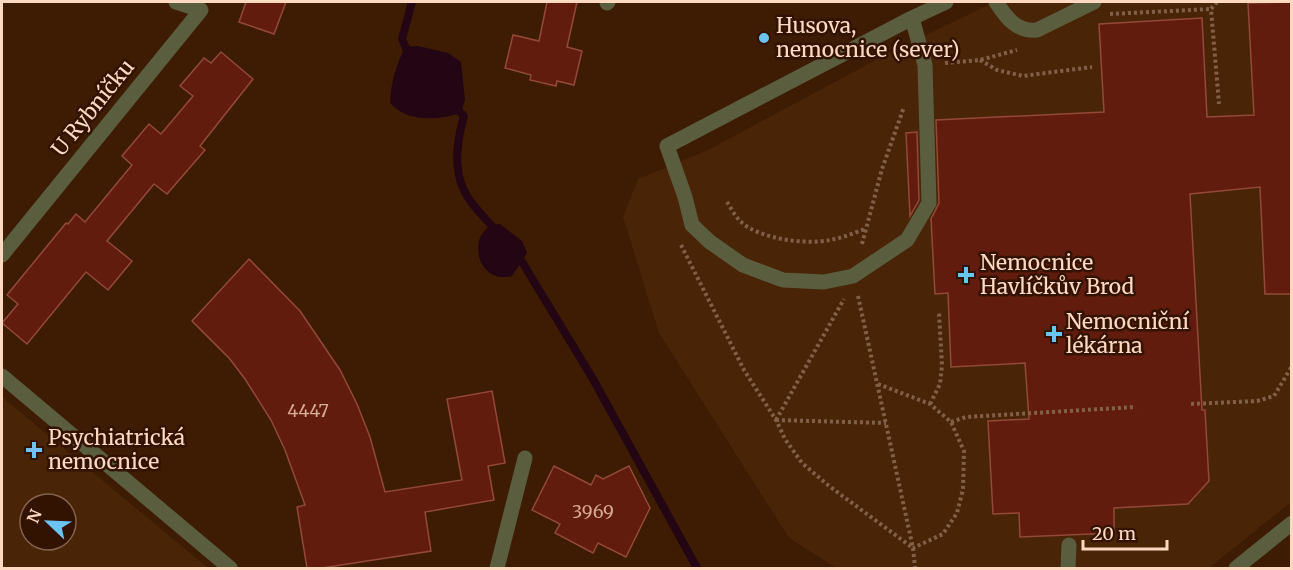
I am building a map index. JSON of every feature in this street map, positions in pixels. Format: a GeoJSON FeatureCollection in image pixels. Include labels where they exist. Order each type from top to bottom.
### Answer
{"type":"FeatureCollection","features":[{"type":"Feature","properties":{"kind":"street","name":"U Rybníčku"},"geometry":{"type":"LineString","coordinates":[[2,255],[201,10],[176,2]]}},
{"type":"Feature","properties":{"kind":"street"},"geometry":{"type":"LineString","coordinates":[[912,18],[925,65],[928,203],[907,240],[853,276],[824,282],[783,280],[743,265],[710,242],[692,225],[667,146],[912,18],[946,2]]}},
{"type":"Feature","properties":{"kind":"street"},"geometry":{"type":"LineString","coordinates":[[996,2],[1014,25],[1028,31],[1037,30],[1094,2]]}},
{"type":"Feature","properties":{"kind":"street"},"geometry":{"type":"LineString","coordinates":[[2,376],[230,568]]}},
{"type":"Feature","properties":{"kind":"street"},"geometry":{"type":"LineString","coordinates":[[497,568],[525,458]]}},
{"type":"Feature","properties":{"kind":"street"},"geometry":{"type":"LineString","coordinates":[[1236,568],[1292,523]]}},
{"type":"Feature","properties":{"kind":"street"},"geometry":{"type":"LineString","coordinates":[[1068,545],[1068,568]]}},
{"type":"Feature","properties":{"kind":"path"},"geometry":{"type":"LineString","coordinates":[[1216,2],[1211,9],[1220,104]]}},
{"type":"Feature","properties":{"kind":"path"},"geometry":{"type":"LineString","coordinates":[[925,65],[980,60],[997,70],[1023,76],[1092,67]]}},
{"type":"Feature","properties":{"kind":"path"},"geometry":{"type":"LineString","coordinates":[[727,202],[739,220],[749,227],[764,235],[784,239],[829,241],[866,229],[882,169],[907,98]]}},
{"type":"Feature","properties":{"kind":"path"},"geometry":{"type":"LineString","coordinates":[[681,244],[744,370],[802,463],[829,486],[913,548]]}},
{"type":"Feature","properties":{"kind":"path"},"geometry":{"type":"LineString","coordinates":[[853,276],[913,548],[915,568]]}},
{"type":"Feature","properties":{"kind":"path"},"geometry":{"type":"LineString","coordinates":[[776,420],[843,304],[853,276]]}},
{"type":"Feature","properties":{"kind":"path"},"geometry":{"type":"LineString","coordinates":[[930,404],[940,384],[942,365],[939,312]]}},
{"type":"Feature","properties":{"kind":"path"},"geometry":{"type":"LineString","coordinates":[[1191,404],[1257,401],[1274,396],[1291,366]]}},
{"type":"Feature","properties":{"kind":"path"},"geometry":{"type":"LineString","coordinates":[[878,384],[930,404],[951,422],[963,451],[963,489],[957,513],[943,534],[913,548]]}},
{"type":"Feature","properties":{"kind":"path"},"geometry":{"type":"LineString","coordinates":[[951,422],[966,417],[1136,406]]}},
{"type":"Feature","properties":{"kind":"path"},"geometry":{"type":"LineString","coordinates":[[776,420],[886,423]]}},
{"type":"Feature","properties":{"kind":"shaded area","name":"Nemocnice Havlíčkův Brod"},"geometry":{"type":"Polygon","coordinates":[[[994,2],[1291,2],[1291,502],[1209,568],[836,568],[789,538],[659,333],[623,217],[638,179],[708,150],[885,55],[994,2]]]}},
{"type":"Feature","properties":{"kind":"shaded area"},"geometry":{"type":"Polygon","coordinates":[[[418,46],[448,53],[461,62],[465,100],[461,113],[433,118],[414,117],[405,114],[390,103],[394,74],[405,47],[418,46]]]}},
{"type":"Feature","properties":{"kind":"shaded area"},"geometry":{"type":"Polygon","coordinates":[[[500,224],[522,241],[527,253],[512,276],[499,277],[489,272],[482,264],[479,254],[478,244],[482,234],[489,227],[500,224]]]}},
{"type":"Feature","properties":{"kind":"shaded area","name":"Psychiatrická nemocnice"},"geometry":{"type":"Polygon","coordinates":[[[2,397],[208,568],[2,568],[2,397]]]}},
{"type":"Feature","properties":{"kind":"building"},"geometry":{"type":"Polygon","coordinates":[[[246,2],[286,2],[274,34],[239,22],[246,2]]]}},
{"type":"Feature","properties":{"kind":"building"},"geometry":{"type":"Polygon","coordinates":[[[547,2],[577,2],[567,47],[582,51],[574,85],[557,81],[556,86],[530,80],[531,75],[505,68],[513,35],[539,41],[547,2]]]}},
{"type":"Feature","properties":{"kind":"building"},"geometry":{"type":"Polygon","coordinates":[[[1292,2],[1292,294],[1265,294],[1260,187],[1190,194],[1202,410],[1205,410],[1209,481],[1188,504],[1114,508],[1114,533],[1020,537],[1019,513],[993,514],[988,421],[1029,419],[1025,363],[951,367],[948,293],[935,294],[931,219],[939,203],[936,120],[1104,112],[1099,24],[1202,18],[1207,117],[1254,115],[1248,3],[1292,2]]]}},
{"type":"Feature","properties":{"kind":"building"},"geometry":{"type":"Polygon","coordinates":[[[221,52],[253,79],[200,146],[205,150],[167,194],[154,184],[107,241],[132,261],[108,290],[86,272],[27,344],[2,323],[18,304],[7,295],[66,223],[68,224],[76,214],[85,222],[132,165],[122,156],[149,124],[161,134],[193,96],[180,86],[204,58],[211,63],[221,52]]]}},
{"type":"Feature","properties":{"kind":"building"},"geometry":{"type":"Polygon","coordinates":[[[917,132],[919,200],[910,216],[906,133],[917,132]]]}},
{"type":"Feature","properties":{"kind":"building"},"geometry":{"type":"Polygon","coordinates":[[[249,259],[300,311],[340,370],[370,437],[385,492],[462,480],[447,399],[492,391],[505,463],[488,466],[494,500],[425,512],[431,551],[322,568],[307,568],[297,507],[305,505],[285,450],[271,420],[245,379],[229,358],[192,321],[249,259]]]}},
{"type":"Feature","properties":{"kind":"building"},"geometry":{"type":"Polygon","coordinates":[[[554,466],[591,485],[596,475],[603,479],[629,466],[650,508],[626,557],[598,543],[593,553],[555,533],[560,524],[532,510],[554,466]]]}},
{"type":"Feature","properties":{"kind":"waterway"},"geometry":{"type":"LineString","coordinates":[[409,55],[402,39],[412,2]]}},
{"type":"Feature","properties":{"kind":"waterway"},"geometry":{"type":"LineString","coordinates":[[455,107],[464,116],[457,159],[460,180],[475,208],[497,232]]}},
{"type":"Feature","properties":{"kind":"waterway"},"geometry":{"type":"LineString","coordinates":[[516,252],[593,379],[697,568]]}},
{"type":"Feature","properties":{"kind":"place","name":"Husova, nemocnice (sever)"},"geometry":{"type":"Point","coordinates":[764,38]}},
{"type":"Feature","properties":{"kind":"place","name":"Nemocnice Havlíčkův Brod"},"geometry":{"type":"Point","coordinates":[966,275]}},
{"type":"Feature","properties":{"kind":"place","name":"Nemocniční lékárna"},"geometry":{"type":"Point","coordinates":[1054,334]}},
{"type":"Feature","properties":{"kind":"place","name":"Psychiatrická nemocnice"},"geometry":{"type":"Point","coordinates":[34,450]}}]}
